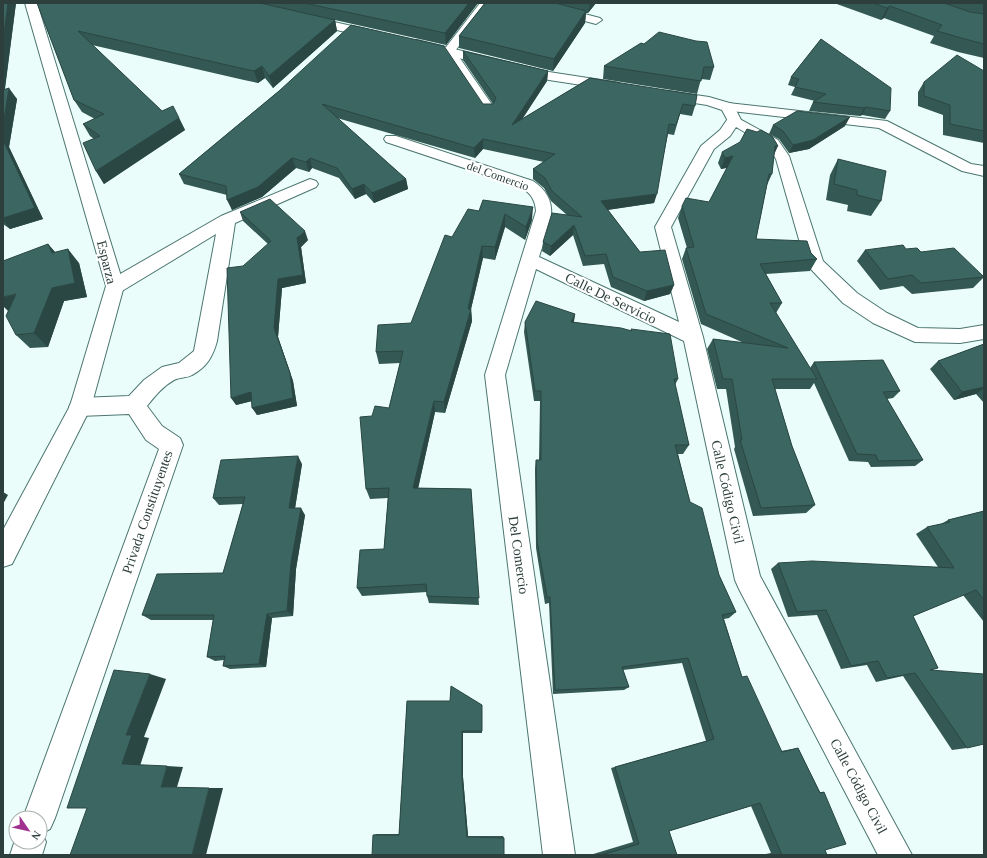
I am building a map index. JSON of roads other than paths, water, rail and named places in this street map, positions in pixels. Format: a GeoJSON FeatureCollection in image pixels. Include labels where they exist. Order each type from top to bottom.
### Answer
{"type":"FeatureCollection","features":[{"type":"Feature","properties":{"kind":"street","name":"Esparza"},"geometry":{"type":"LineString","coordinates":[[3,555],[80,407],[115,286],[31,3]]}},
{"type":"Feature","properties":{"kind":"street"},"geometry":{"type":"LineString","coordinates":[[449,50],[486,3]]}},
{"type":"Feature","properties":{"kind":"street"},"geometry":{"type":"LineString","coordinates":[[528,3],[596,20]]}},
{"type":"Feature","properties":{"kind":"street"},"geometry":{"type":"LineString","coordinates":[[295,17],[388,37]]}},
{"type":"Feature","properties":{"kind":"street"},"geometry":{"type":"LineString","coordinates":[[338,40],[349,29]]}},
{"type":"Feature","properties":{"kind":"street"},"geometry":{"type":"LineString","coordinates":[[403,41],[449,50],[549,76],[625,88]]}},
{"type":"Feature","properties":{"kind":"street"},"geometry":{"type":"LineString","coordinates":[[449,50],[488,109]]}},
{"type":"Feature","properties":{"kind":"street"},"geometry":{"type":"LineString","coordinates":[[655,93],[709,101],[731,113],[773,143],[784,159],[815,264],[850,298],[880,318],[915,335],[960,336],[984,332]]}},
{"type":"Feature","properties":{"kind":"street"},"geometry":{"type":"LineString","coordinates":[[731,113],[882,124],[967,168],[984,171]]}},
{"type":"Feature","properties":{"kind":"street","name":"Calle Código Civil"},"geometry":{"type":"LineString","coordinates":[[731,113],[725,133],[708,146],[663,227],[693,337],[748,580],[896,855]]}},
{"type":"Feature","properties":{"kind":"street","name":"del Comercio"},"geometry":{"type":"LineString","coordinates":[[391,139],[527,184],[539,192],[544,200],[544,211],[529,259]]}},
{"type":"Feature","properties":{"kind":"street"},"geometry":{"type":"LineString","coordinates":[[115,286],[227,220],[310,184]]}},
{"type":"Feature","properties":{"kind":"street"},"geometry":{"type":"LineString","coordinates":[[80,407],[135,405],[151,386],[169,373],[185,369],[202,355],[208,341],[227,220]]}},
{"type":"Feature","properties":{"kind":"street","name":"Calle De Servicio"},"geometry":{"type":"LineString","coordinates":[[529,259],[693,337]]}},
{"type":"Feature","properties":{"kind":"street","name":"Del Comercio"},"geometry":{"type":"LineString","coordinates":[[529,259],[495,375],[559,855]]}},
{"type":"Feature","properties":{"kind":"street","name":"Privada Constituyentes"},"geometry":{"type":"LineString","coordinates":[[42,810],[172,445],[154,433],[135,405]]}}]}
